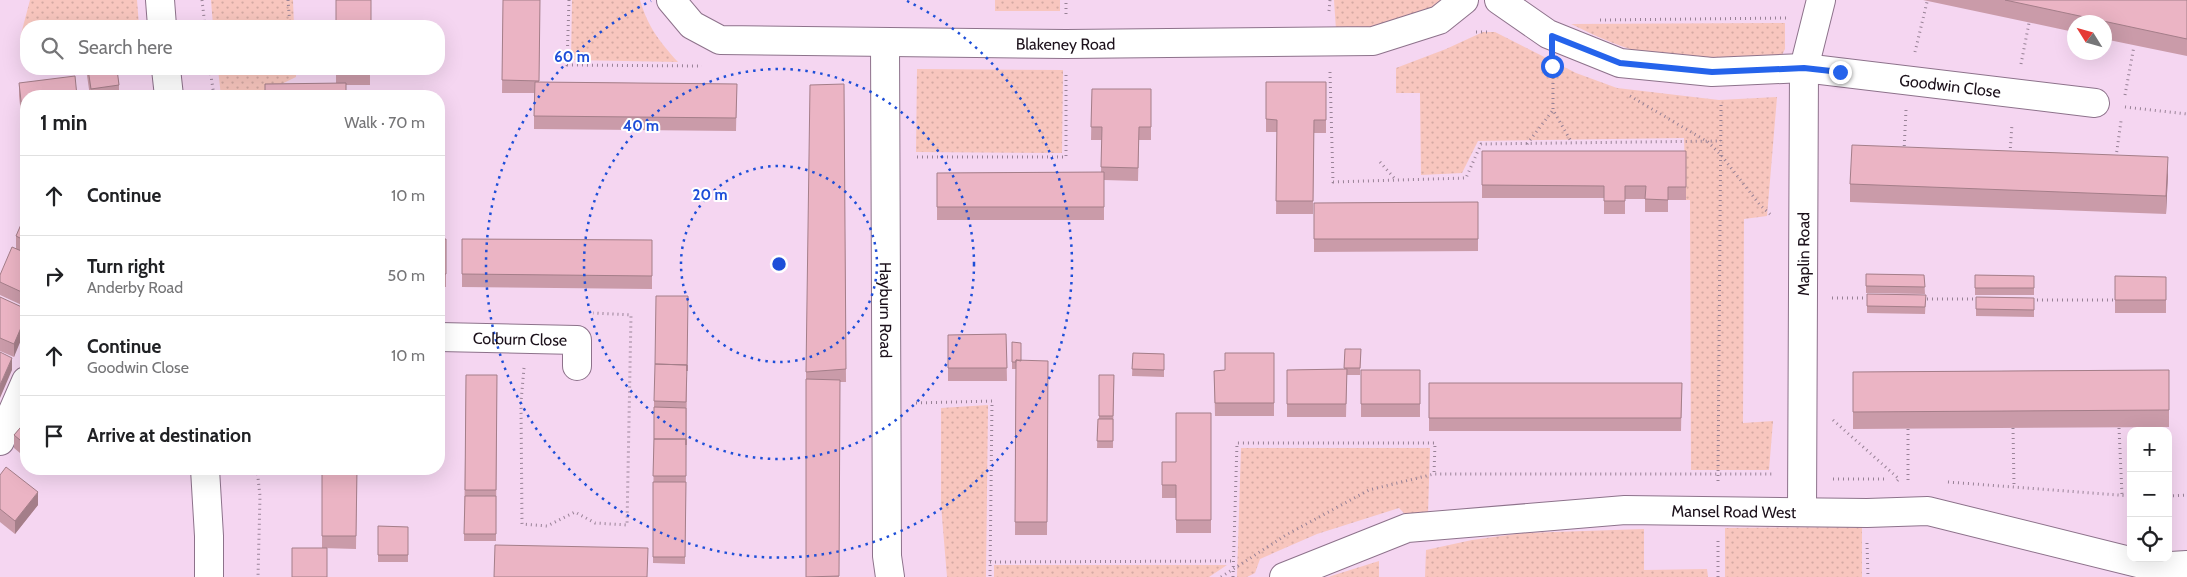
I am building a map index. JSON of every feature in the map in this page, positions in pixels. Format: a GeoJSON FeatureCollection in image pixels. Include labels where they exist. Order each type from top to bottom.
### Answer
{"type":"FeatureCollection","features":[{"type":"Feature","properties":{"kind":"street"},"geometry":{"type":"LineString","coordinates":[[160,0],[162,20]]}},
{"type":"Feature","properties":{"kind":"street","name":"Blakeney Road"},"geometry":{"type":"LineString","coordinates":[[671,0],[692,25],[720,40],[1066,44],[1373,42],[1439,20],[1464,0]]}},
{"type":"Feature","properties":{"kind":"street","name":"Goodwin Close"},"geometry":{"type":"LineString","coordinates":[[1499,0],[1548,34],[1620,63],[1721,71],[1804,68],[2095,103]]}},
{"type":"Feature","properties":{"kind":"street","name":"Maplin Road"},"geometry":{"type":"LineString","coordinates":[[1802,512],[1804,68],[1821,0]]}},
{"type":"Feature","properties":{"kind":"street","name":"Hayburn Road"},"geometry":{"type":"LineString","coordinates":[[885,42],[887,556],[890,577]]}},
{"type":"Feature","properties":{"kind":"street"},"geometry":{"type":"LineString","coordinates":[[167,75],[168,90]]}},
{"type":"Feature","properties":{"kind":"street","name":"Colburn Close"},"geometry":{"type":"LineString","coordinates":[[445,337],[577,340],[577,366]]}},
{"type":"Feature","properties":{"kind":"street"},"geometry":{"type":"LineString","coordinates":[[0,441],[20,395]]}},
{"type":"Feature","properties":{"kind":"street"},"geometry":{"type":"LineString","coordinates":[[205,475],[210,536],[209,577]]}},
{"type":"Feature","properties":{"kind":"street","name":"Mansel Road West"},"geometry":{"type":"LineString","coordinates":[[1284,577],[1407,528],[1625,510],[1718,512],[1928,511],[2154,567],[2187,565]]}},
{"type":"Feature","properties":{"kind":"path"},"geometry":{"type":"LineString","coordinates":[[202,0],[204,20]]}},
{"type":"Feature","properties":{"kind":"path"},"geometry":{"type":"LineString","coordinates":[[288,0],[290,20]]}},
{"type":"Feature","properties":{"kind":"path"},"geometry":{"type":"LineString","coordinates":[[1596,20],[1791,18]]}},
{"type":"Feature","properties":{"kind":"path"},"geometry":{"type":"LineString","coordinates":[[1470,35],[1478,31],[1494,32]]}},
{"type":"Feature","properties":{"kind":"path"},"geometry":{"type":"LineString","coordinates":[[886,158],[1066,157],[1066,44]]}},
{"type":"Feature","properties":{"kind":"path"},"geometry":{"type":"LineString","coordinates":[[1562,70],[1552,66],[1552,110],[1572,143]]}},
{"type":"Feature","properties":{"kind":"path"},"geometry":{"type":"LineString","coordinates":[[1338,69],[1330,69],[1333,182],[1466,178],[1481,144],[1721,141]]}},
{"type":"Feature","properties":{"kind":"path"},"geometry":{"type":"LineString","coordinates":[[1718,577],[1721,71]]}},
{"type":"Feature","properties":{"kind":"path"},"geometry":{"type":"LineString","coordinates":[[211,75],[213,90]]}},
{"type":"Feature","properties":{"kind":"path"},"geometry":{"type":"LineString","coordinates":[[1627,94],[1708,142],[1721,155],[1760,206],[1772,216],[1773,210]]}},
{"type":"Feature","properties":{"kind":"path"},"geometry":{"type":"LineString","coordinates":[[2095,103],[2187,114]]}},
{"type":"Feature","properties":{"kind":"path"},"geometry":{"type":"LineString","coordinates":[[1527,144],[1552,110]]}},
{"type":"Feature","properties":{"kind":"path"},"geometry":{"type":"LineString","coordinates":[[1380,162],[1396,180]]}},
{"type":"Feature","properties":{"kind":"path"},"geometry":{"type":"LineString","coordinates":[[1826,298],[1876,298]]}},
{"type":"Feature","properties":{"kind":"path"},"geometry":{"type":"LineString","coordinates":[[1916,299],[1986,299]]}},
{"type":"Feature","properties":{"kind":"path"},"geometry":{"type":"LineString","coordinates":[[2025,300],[2115,300]]}},
{"type":"Feature","properties":{"kind":"path"},"geometry":{"type":"LineString","coordinates":[[525,362],[521,402],[522,524],[547,526],[575,512],[595,524],[626,525],[631,315],[588,313]]}},
{"type":"Feature","properties":{"kind":"path"},"geometry":{"type":"LineString","coordinates":[[886,404],[992,401],[990,577]]}},
{"type":"Feature","properties":{"kind":"path"},"geometry":{"type":"LineString","coordinates":[[1828,415],[1899,479],[1867,512],[1868,577]]}},
{"type":"Feature","properties":{"kind":"path"},"geometry":{"type":"LineString","coordinates":[[2013,428],[2014,486]]}},
{"type":"Feature","properties":{"kind":"path"},"geometry":{"type":"LineString","coordinates":[[2119,428],[2122,495]]}},
{"type":"Feature","properties":{"kind":"path"},"geometry":{"type":"LineString","coordinates":[[1908,429],[1908,480]]}},
{"type":"Feature","properties":{"kind":"path"},"geometry":{"type":"LineString","coordinates":[[1233,577],[1237,443],[1435,443],[1434,474]]}},
{"type":"Feature","properties":{"kind":"path"},"geometry":{"type":"LineString","coordinates":[[1221,577],[1286,535],[1369,490],[1434,474],[1718,474]]}},
{"type":"Feature","properties":{"kind":"path"},"geometry":{"type":"LineString","coordinates":[[258,475],[260,496],[258,577]]}},
{"type":"Feature","properties":{"kind":"path"},"geometry":{"type":"LineString","coordinates":[[2172,496],[2187,495]]}},
{"type":"Feature","properties":{"kind":"path"},"geometry":{"type":"LineString","coordinates":[[990,562],[1234,561]]}},
{"type":"Feature","properties":{"kind":"shaded area"},"geometry":{"type":"Polygon","coordinates":[[[30,0],[137,0],[139,20],[25,20],[30,0]]]}},
{"type":"Feature","properties":{"kind":"shaded area"},"geometry":{"type":"Polygon","coordinates":[[[211,0],[293,0],[294,20],[213,20],[211,0]]]}},
{"type":"Feature","properties":{"kind":"shaded area"},"geometry":{"type":"Polygon","coordinates":[[[572,0],[640,0],[655,33],[678,62],[571,60],[572,0]]]}},
{"type":"Feature","properties":{"kind":"shaded area"},"geometry":{"type":"Polygon","coordinates":[[[995,0],[1060,0],[1060,11],[995,11],[995,0]]]}},
{"type":"Feature","properties":{"kind":"shaded area"},"geometry":{"type":"Polygon","coordinates":[[[1334,0],[1446,0],[1440,6],[1377,28],[1336,30],[1334,0]]]}},
{"type":"Feature","properties":{"kind":"shaded area"},"geometry":{"type":"Polygon","coordinates":[[[1785,23],[1785,49],[1782,55],[1703,59],[1644,53],[1591,34],[1571,24],[1785,23]]]}},
{"type":"Feature","properties":{"kind":"shaded area"},"geometry":{"type":"Polygon","coordinates":[[[1483,32],[1495,32],[1576,73],[1617,88],[1719,100],[1777,97],[1767,216],[1744,219],[1743,423],[1773,421],[1769,470],[1691,470],[1690,200],[1686,200],[1684,138],[1478,141],[1462,173],[1421,175],[1420,93],[1396,93],[1396,68],[1446,49],[1483,32]]]}},
{"type":"Feature","properties":{"kind":"shaded area"},"geometry":{"type":"Polygon","coordinates":[[[917,69],[1063,70],[1062,153],[916,152],[917,69]]]}},
{"type":"Feature","properties":{"kind":"shaded area"},"geometry":{"type":"Polygon","coordinates":[[[219,75],[296,75],[296,77],[269,90],[220,90],[219,75]]]}},
{"type":"Feature","properties":{"kind":"shaded area"},"geometry":{"type":"Polygon","coordinates":[[[988,405],[986,577],[947,577],[941,505],[941,408],[988,405]]]}},
{"type":"Feature","properties":{"kind":"shaded area"},"geometry":{"type":"Polygon","coordinates":[[[1241,448],[1430,448],[1428,515],[1411,520],[1399,508],[1317,534],[1260,559],[1255,573],[1247,577],[1237,577],[1241,448]]]}},
{"type":"Feature","properties":{"kind":"shaded area"},"geometry":{"type":"Polygon","coordinates":[[[1862,527],[1862,577],[1725,577],[1725,528],[1862,527]]]}},
{"type":"Feature","properties":{"kind":"shaded area"},"geometry":{"type":"Polygon","coordinates":[[[1644,529],[1644,570],[1707,569],[1708,577],[1425,577],[1426,550],[1472,540],[1523,533],[1644,529]]]}},
{"type":"Feature","properties":{"kind":"shaded area"},"geometry":{"type":"Polygon","coordinates":[[[1379,561],[1379,577],[1329,577],[1331,576],[1379,561]]]}},
{"type":"Feature","properties":{"kind":"shaded area"},"geometry":{"type":"Polygon","coordinates":[[[994,565],[1227,565],[1209,577],[994,577],[994,565]]]}},
{"type":"Feature","properties":{"kind":"building"},"geometry":{"type":"Polygon","coordinates":[[[336,0],[371,0],[371,20],[336,20],[336,0]]]}},
{"type":"Feature","properties":{"kind":"building"},"geometry":{"type":"Polygon","coordinates":[[[503,0],[540,0],[539,81],[502,80],[503,0]]]}},
{"type":"Feature","properties":{"kind":"building"},"geometry":{"type":"Polygon","coordinates":[[[2005,0],[2187,0],[2187,39],[2112,23],[2112,15],[2075,15],[2005,0]]]}},
{"type":"Feature","properties":{"kind":"building"},"geometry":{"type":"Polygon","coordinates":[[[89,75],[118,75],[119,85],[91,89],[89,75]]]}},
{"type":"Feature","properties":{"kind":"building"},"geometry":{"type":"Polygon","coordinates":[[[75,76],[76,90],[20,90],[20,92],[19,83],[75,76]]]}},
{"type":"Feature","properties":{"kind":"building"},"geometry":{"type":"Polygon","coordinates":[[[535,82],[737,84],[736,118],[534,116],[535,82]]]}},
{"type":"Feature","properties":{"kind":"building"},"geometry":{"type":"Polygon","coordinates":[[[1266,82],[1326,82],[1326,120],[1314,120],[1313,201],[1276,201],[1277,120],[1266,119],[1266,82]]]}},
{"type":"Feature","properties":{"kind":"building"},"geometry":{"type":"Polygon","coordinates":[[[346,83],[346,90],[265,90],[265,84],[346,83]]]}},
{"type":"Feature","properties":{"kind":"building"},"geometry":{"type":"Polygon","coordinates":[[[844,84],[846,369],[806,372],[810,85],[844,84]]]}},
{"type":"Feature","properties":{"kind":"building"},"geometry":{"type":"Polygon","coordinates":[[[1092,89],[1151,89],[1151,127],[1139,127],[1138,168],[1101,167],[1102,127],[1091,127],[1092,89]]]}},
{"type":"Feature","properties":{"kind":"building"},"geometry":{"type":"Polygon","coordinates":[[[1852,145],[2168,157],[2166,196],[1850,184],[1852,145]]]}},
{"type":"Feature","properties":{"kind":"building"},"geometry":{"type":"Polygon","coordinates":[[[1482,151],[1686,151],[1686,187],[1668,187],[1668,200],[1645,199],[1646,186],[1625,186],[1625,201],[1604,201],[1604,186],[1482,185],[1482,151]]]}},
{"type":"Feature","properties":{"kind":"building"},"geometry":{"type":"Polygon","coordinates":[[[1104,172],[1104,207],[937,207],[937,173],[1104,172]]]}},
{"type":"Feature","properties":{"kind":"building"},"geometry":{"type":"Polygon","coordinates":[[[1478,202],[1478,239],[1314,239],[1314,203],[1478,202]]]}},
{"type":"Feature","properties":{"kind":"building"},"geometry":{"type":"Polygon","coordinates":[[[20,227],[20,238],[16,236],[20,227]]]}},
{"type":"Feature","properties":{"kind":"building"},"geometry":{"type":"Polygon","coordinates":[[[445,239],[446,239],[445,274],[445,239]]]}},
{"type":"Feature","properties":{"kind":"building"},"geometry":{"type":"Polygon","coordinates":[[[462,239],[652,240],[652,276],[462,274],[462,239]]]}},
{"type":"Feature","properties":{"kind":"building"},"geometry":{"type":"Polygon","coordinates":[[[12,247],[20,250],[20,291],[0,282],[0,275],[12,247]]]}},
{"type":"Feature","properties":{"kind":"building"},"geometry":{"type":"Polygon","coordinates":[[[1866,274],[1924,275],[1925,287],[1866,286],[1866,274]]]}},
{"type":"Feature","properties":{"kind":"building"},"geometry":{"type":"Polygon","coordinates":[[[1975,275],[2034,276],[2034,288],[1975,288],[1975,275]]]}},
{"type":"Feature","properties":{"kind":"building"},"geometry":{"type":"Polygon","coordinates":[[[2115,276],[2166,277],[2166,300],[2115,300],[2115,276]]]}},
{"type":"Feature","properties":{"kind":"building"},"geometry":{"type":"Polygon","coordinates":[[[1867,294],[1926,295],[1925,307],[1867,306],[1867,294]]]}},
{"type":"Feature","properties":{"kind":"building"},"geometry":{"type":"Polygon","coordinates":[[[656,296],[688,296],[687,371],[687,365],[655,364],[656,296]]]}},
{"type":"Feature","properties":{"kind":"building"},"geometry":{"type":"Polygon","coordinates":[[[0,297],[20,306],[20,330],[14,344],[0,338],[0,297]]]}},
{"type":"Feature","properties":{"kind":"building"},"geometry":{"type":"Polygon","coordinates":[[[1976,297],[2034,298],[2034,310],[1976,309],[1976,297]]]}},
{"type":"Feature","properties":{"kind":"building"},"geometry":{"type":"Polygon","coordinates":[[[1006,334],[1007,368],[948,368],[948,335],[1006,334]]]}},
{"type":"Feature","properties":{"kind":"building"},"geometry":{"type":"Polygon","coordinates":[[[1012,342],[1021,343],[1021,361],[1016,360],[1016,362],[1012,362],[1012,342]]]}},
{"type":"Feature","properties":{"kind":"building"},"geometry":{"type":"Polygon","coordinates":[[[1345,349],[1361,349],[1360,368],[1344,368],[1345,349]]]}},
{"type":"Feature","properties":{"kind":"building"},"geometry":{"type":"Polygon","coordinates":[[[0,352],[12,358],[0,385],[0,352]]]}},
{"type":"Feature","properties":{"kind":"building"},"geometry":{"type":"Polygon","coordinates":[[[1133,353],[1164,354],[1164,370],[1132,369],[1133,353]]]}},
{"type":"Feature","properties":{"kind":"building"},"geometry":{"type":"Polygon","coordinates":[[[1225,353],[1274,353],[1274,403],[1215,403],[1214,371],[1225,370],[1225,353]]]}},
{"type":"Feature","properties":{"kind":"building"},"geometry":{"type":"Polygon","coordinates":[[[1016,360],[1048,361],[1047,522],[1015,522],[1016,360]]]}},
{"type":"Feature","properties":{"kind":"building"},"geometry":{"type":"Polygon","coordinates":[[[655,364],[687,365],[686,402],[654,401],[655,364]]]}},
{"type":"Feature","properties":{"kind":"building"},"geometry":{"type":"Polygon","coordinates":[[[1347,369],[1346,404],[1287,404],[1287,370],[1347,369]]]}},
{"type":"Feature","properties":{"kind":"building"},"geometry":{"type":"Polygon","coordinates":[[[1361,370],[1420,370],[1420,404],[1361,404],[1361,370]]]}},
{"type":"Feature","properties":{"kind":"building"},"geometry":{"type":"Polygon","coordinates":[[[2169,370],[2169,410],[1853,412],[1853,372],[2169,370]]]}},
{"type":"Feature","properties":{"kind":"building"},"geometry":{"type":"Polygon","coordinates":[[[466,375],[497,375],[496,490],[465,490],[466,375]]]}},
{"type":"Feature","properties":{"kind":"building"},"geometry":{"type":"Polygon","coordinates":[[[1099,375],[1114,375],[1113,416],[1099,416],[1099,375]]]}},
{"type":"Feature","properties":{"kind":"building"},"geometry":{"type":"Polygon","coordinates":[[[806,379],[840,380],[839,576],[806,577],[806,379]]]}},
{"type":"Feature","properties":{"kind":"building"},"geometry":{"type":"Polygon","coordinates":[[[1429,383],[1682,383],[1681,418],[1429,418],[1429,383]]]}},
{"type":"Feature","properties":{"kind":"building"},"geometry":{"type":"Polygon","coordinates":[[[654,407],[686,408],[686,439],[654,439],[654,407]]]}},
{"type":"Feature","properties":{"kind":"building"},"geometry":{"type":"Polygon","coordinates":[[[1176,413],[1211,413],[1211,520],[1176,520],[1176,485],[1162,485],[1162,462],[1176,462],[1176,413]]]}},
{"type":"Feature","properties":{"kind":"building"},"geometry":{"type":"Polygon","coordinates":[[[1098,419],[1113,419],[1113,441],[1097,441],[1098,419]]]}},
{"type":"Feature","properties":{"kind":"building"},"geometry":{"type":"Polygon","coordinates":[[[20,428],[20,440],[14,435],[20,428]]]}},
{"type":"Feature","properties":{"kind":"building"},"geometry":{"type":"Polygon","coordinates":[[[654,439],[686,439],[686,476],[653,476],[654,439]]]}},
{"type":"Feature","properties":{"kind":"building"},"geometry":{"type":"Polygon","coordinates":[[[6,467],[38,492],[15,521],[0,509],[0,475],[6,467]]]}},
{"type":"Feature","properties":{"kind":"building"},"geometry":{"type":"Polygon","coordinates":[[[322,475],[357,475],[356,536],[322,536],[322,475]]]}},
{"type":"Feature","properties":{"kind":"building"},"geometry":{"type":"Polygon","coordinates":[[[653,482],[686,482],[685,557],[653,557],[653,482]]]}},
{"type":"Feature","properties":{"kind":"building"},"geometry":{"type":"Polygon","coordinates":[[[465,496],[496,496],[496,534],[464,534],[465,496]]]}},
{"type":"Feature","properties":{"kind":"building"},"geometry":{"type":"Polygon","coordinates":[[[378,526],[408,527],[408,555],[378,555],[378,526]]]}},
{"type":"Feature","properties":{"kind":"building"},"geometry":{"type":"Polygon","coordinates":[[[495,545],[648,548],[647,577],[494,577],[495,545]]]}},
{"type":"Feature","properties":{"kind":"building"},"geometry":{"type":"Polygon","coordinates":[[[292,548],[327,548],[327,577],[292,577],[292,548]]]}},
{"type":"Feature","properties":{"kind":"route"},"geometry":{"type":"LineString","coordinates":[[1552,66],[1552,36],[1620,63],[1712,72],[1804,68],[1840,72]]}}]}
